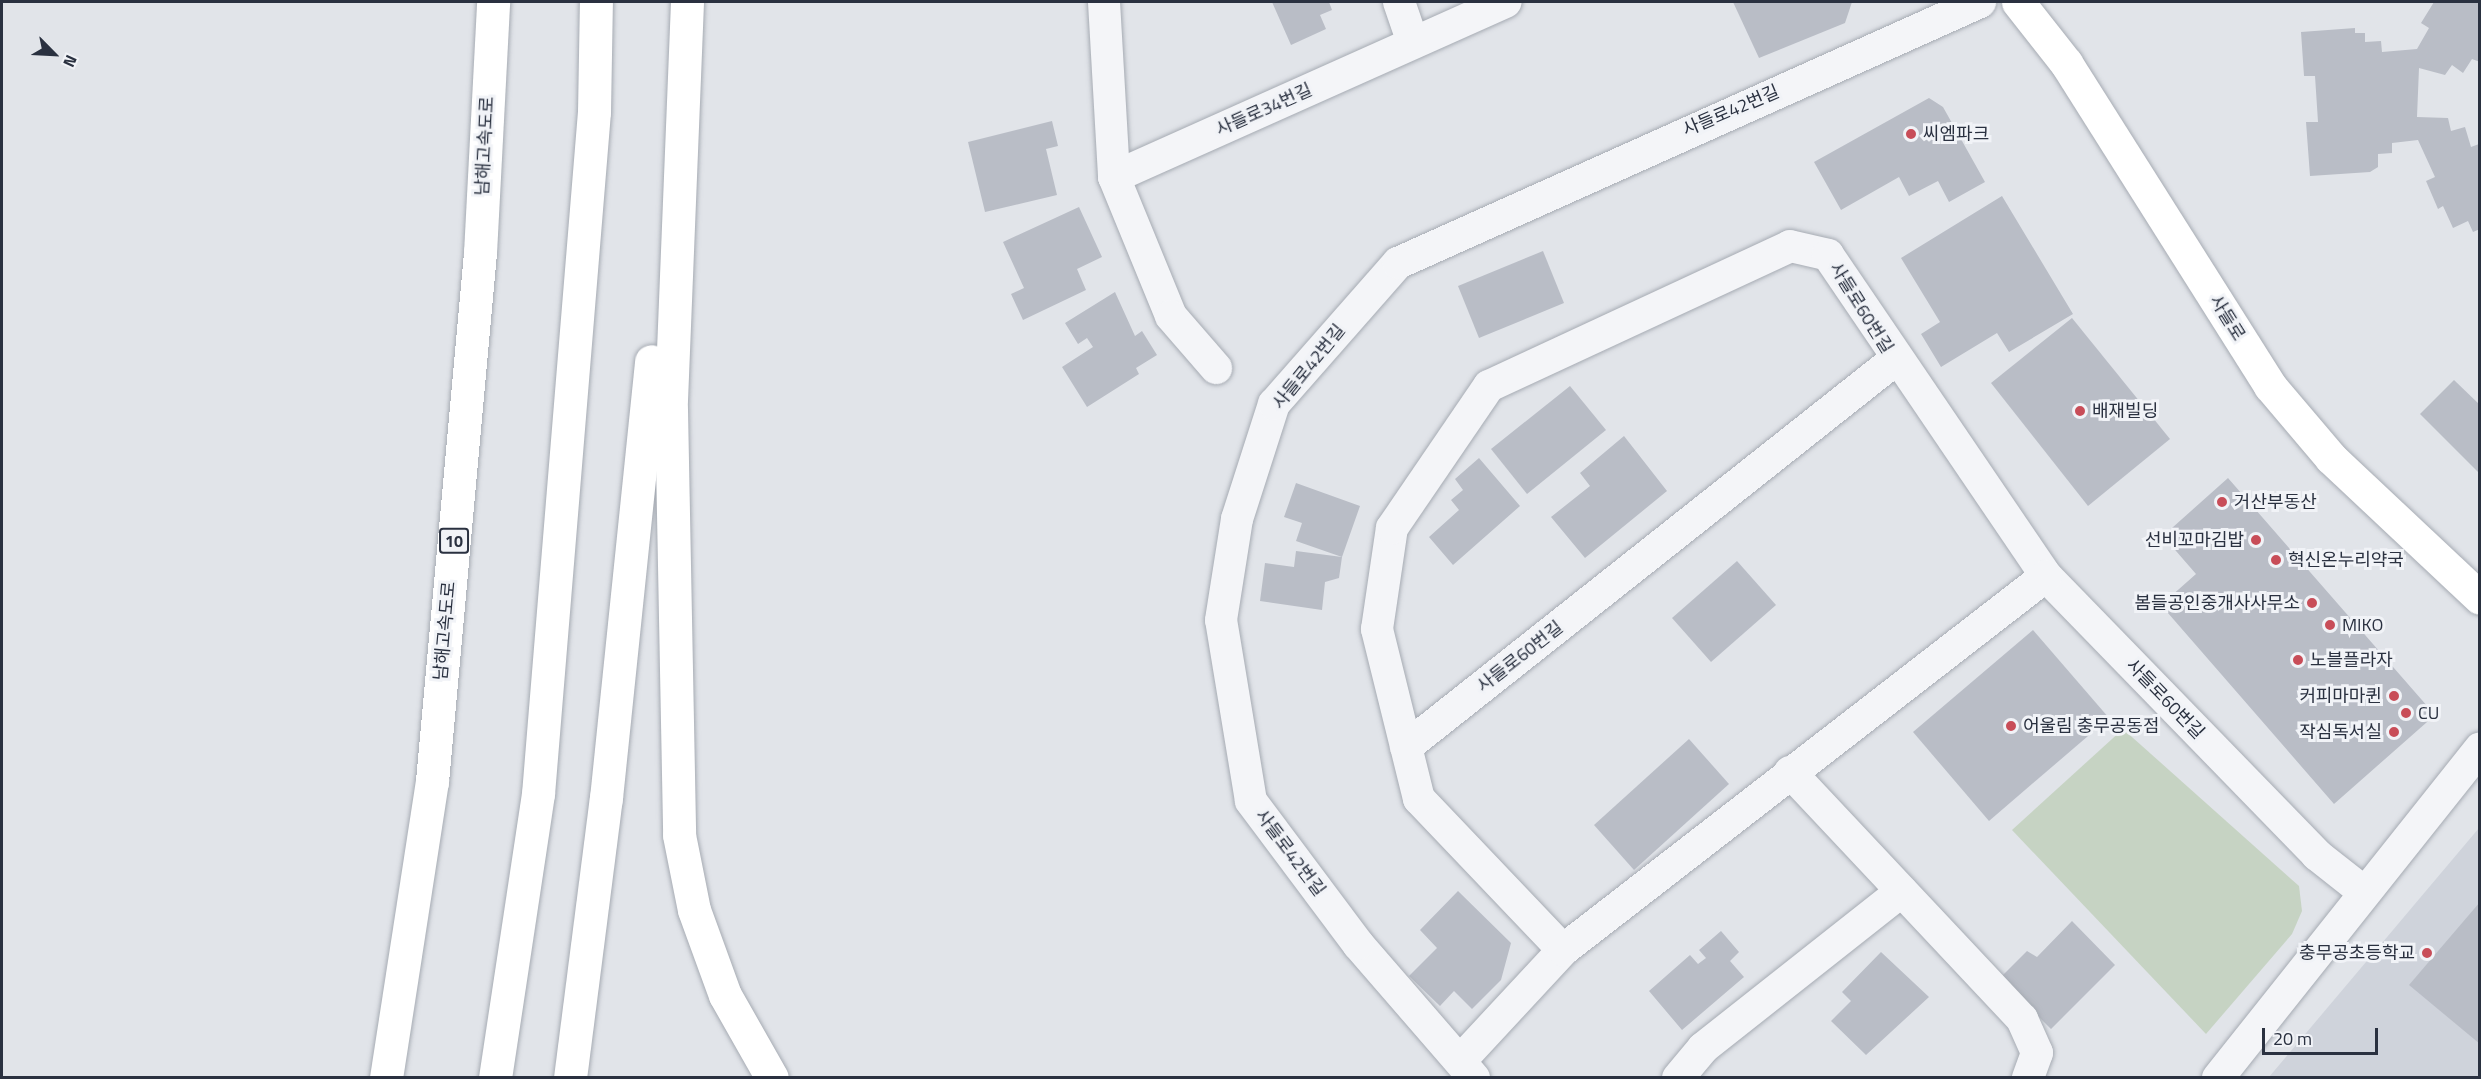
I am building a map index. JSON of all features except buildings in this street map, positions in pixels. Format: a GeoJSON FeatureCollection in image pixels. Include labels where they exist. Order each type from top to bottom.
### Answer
{"type":"FeatureCollection","features":[{"type":"Feature","properties":{"kind":"main road","name":"남해고속도로"},"geometry":{"type":"LineString","coordinates":[[386,1077],[432,781],[480,253],[493,2]]}},
{"type":"Feature","properties":{"kind":"main road"},"geometry":{"type":"LineString","coordinates":[[495,1077],[538,794],[593,124],[596,2]]}},
{"type":"Feature","properties":{"kind":"main road"},"geometry":{"type":"LineString","coordinates":[[570,1077],[641,489],[681,2]]}},
{"type":"Feature","properties":{"kind":"main road"},"geometry":{"type":"LineString","coordinates":[[687,2],[671,409],[679,835],[694,910],[725,995],[772,1077]]}},
{"type":"Feature","properties":{"kind":"main road","name":"사들로"},"geometry":{"type":"LineString","coordinates":[[2018,2],[2066,63],[2270,386],[2331,458],[2480,598]]}},
{"type":"Feature","properties":{"kind":"street"},"geometry":{"type":"LineString","coordinates":[[1104,2],[1114,177],[1171,316],[1216,368]]}},
{"type":"Feature","properties":{"kind":"street"},"geometry":{"type":"LineString","coordinates":[[1399,2],[1413,43]]}},
{"type":"Feature","properties":{"kind":"street","name":"사들로34번길"},"geometry":{"type":"LineString","coordinates":[[1114,177],[1506,2]]}},
{"type":"Feature","properties":{"kind":"street","name":"사들로42번길"},"geometry":{"type":"LineString","coordinates":[[1467,1069],[1358,944],[1251,801],[1221,620],[1237,519],[1274,404],[1398,262],[1980,2]]}},
{"type":"Feature","properties":{"kind":"street","name":"사들로60번길"},"geometry":{"type":"LineString","coordinates":[[1563,950],[1419,799],[1377,629],[1392,528],[1489,386],[1790,246],[1828,255],[1894,360],[2046,576],[2317,855],[2364,892]]}},
{"type":"Feature","properties":{"kind":"street","name":"사들로60번길"},"geometry":{"type":"LineString","coordinates":[[1406,747],[1894,360]]}},
{"type":"Feature","properties":{"kind":"street"},"geometry":{"type":"LineString","coordinates":[[1467,1069],[1563,950],[2046,576]]}},
{"type":"Feature","properties":{"kind":"street"},"geometry":{"type":"LineString","coordinates":[[2218,1077],[2480,749]]}},
{"type":"Feature","properties":{"kind":"street"},"geometry":{"type":"LineString","coordinates":[[1790,772],[2022,1019],[2037,1053],[2028,1077]]}},
{"type":"Feature","properties":{"kind":"street"},"geometry":{"type":"LineString","coordinates":[[1678,1077],[1702,1048],[1902,891]]}},
{"type":"Feature","properties":{"kind":"shaded area","name":"충무공초등학교"},"geometry":{"type":"Polygon","coordinates":[[[2479,828],[2479,1077],[2269,1077],[2479,828]]]}},
{"type":"Feature","properties":{"kind":"green space"},"geometry":{"type":"Polygon","coordinates":[[[2123,729],[2299,886],[2302,911],[2292,934],[2206,1034],[2012,830],[2123,729]]]}},
{"type":"Feature","properties":{"kind":"place","name":"씨엠파크"},"geometry":{"type":"Point","coordinates":[1911,134]}},
{"type":"Feature","properties":{"kind":"place","name":"배재빌딩"},"geometry":{"type":"Point","coordinates":[2080,411]}},
{"type":"Feature","properties":{"kind":"place","name":"거산부동산"},"geometry":{"type":"Point","coordinates":[2222,502]}},
{"type":"Feature","properties":{"kind":"place","name":"선비꼬마김밥"},"geometry":{"type":"Point","coordinates":[2256,540]}},
{"type":"Feature","properties":{"kind":"place","name":"혁신온누리약국"},"geometry":{"type":"Point","coordinates":[2276,560]}},
{"type":"Feature","properties":{"kind":"place","name":"봄들공인중개사사무소"},"geometry":{"type":"Point","coordinates":[2312,603]}},
{"type":"Feature","properties":{"kind":"place","name":"MIKO"},"geometry":{"type":"Point","coordinates":[2330,625]}},
{"type":"Feature","properties":{"kind":"place","name":"노블플라자"},"geometry":{"type":"Point","coordinates":[2298,660]}},
{"type":"Feature","properties":{"kind":"place","name":"커피마마퀸"},"geometry":{"type":"Point","coordinates":[2394,696]}},
{"type":"Feature","properties":{"kind":"place","name":"CU"},"geometry":{"type":"Point","coordinates":[2406,713]}},
{"type":"Feature","properties":{"kind":"place","name":"어울림 충무공동점"},"geometry":{"type":"Point","coordinates":[2011,726]}},
{"type":"Feature","properties":{"kind":"place","name":"작심독서실"},"geometry":{"type":"Point","coordinates":[2394,732]}},
{"type":"Feature","properties":{"kind":"place","name":"충무공초등학교"},"geometry":{"type":"Point","coordinates":[2427,953]}}]}
